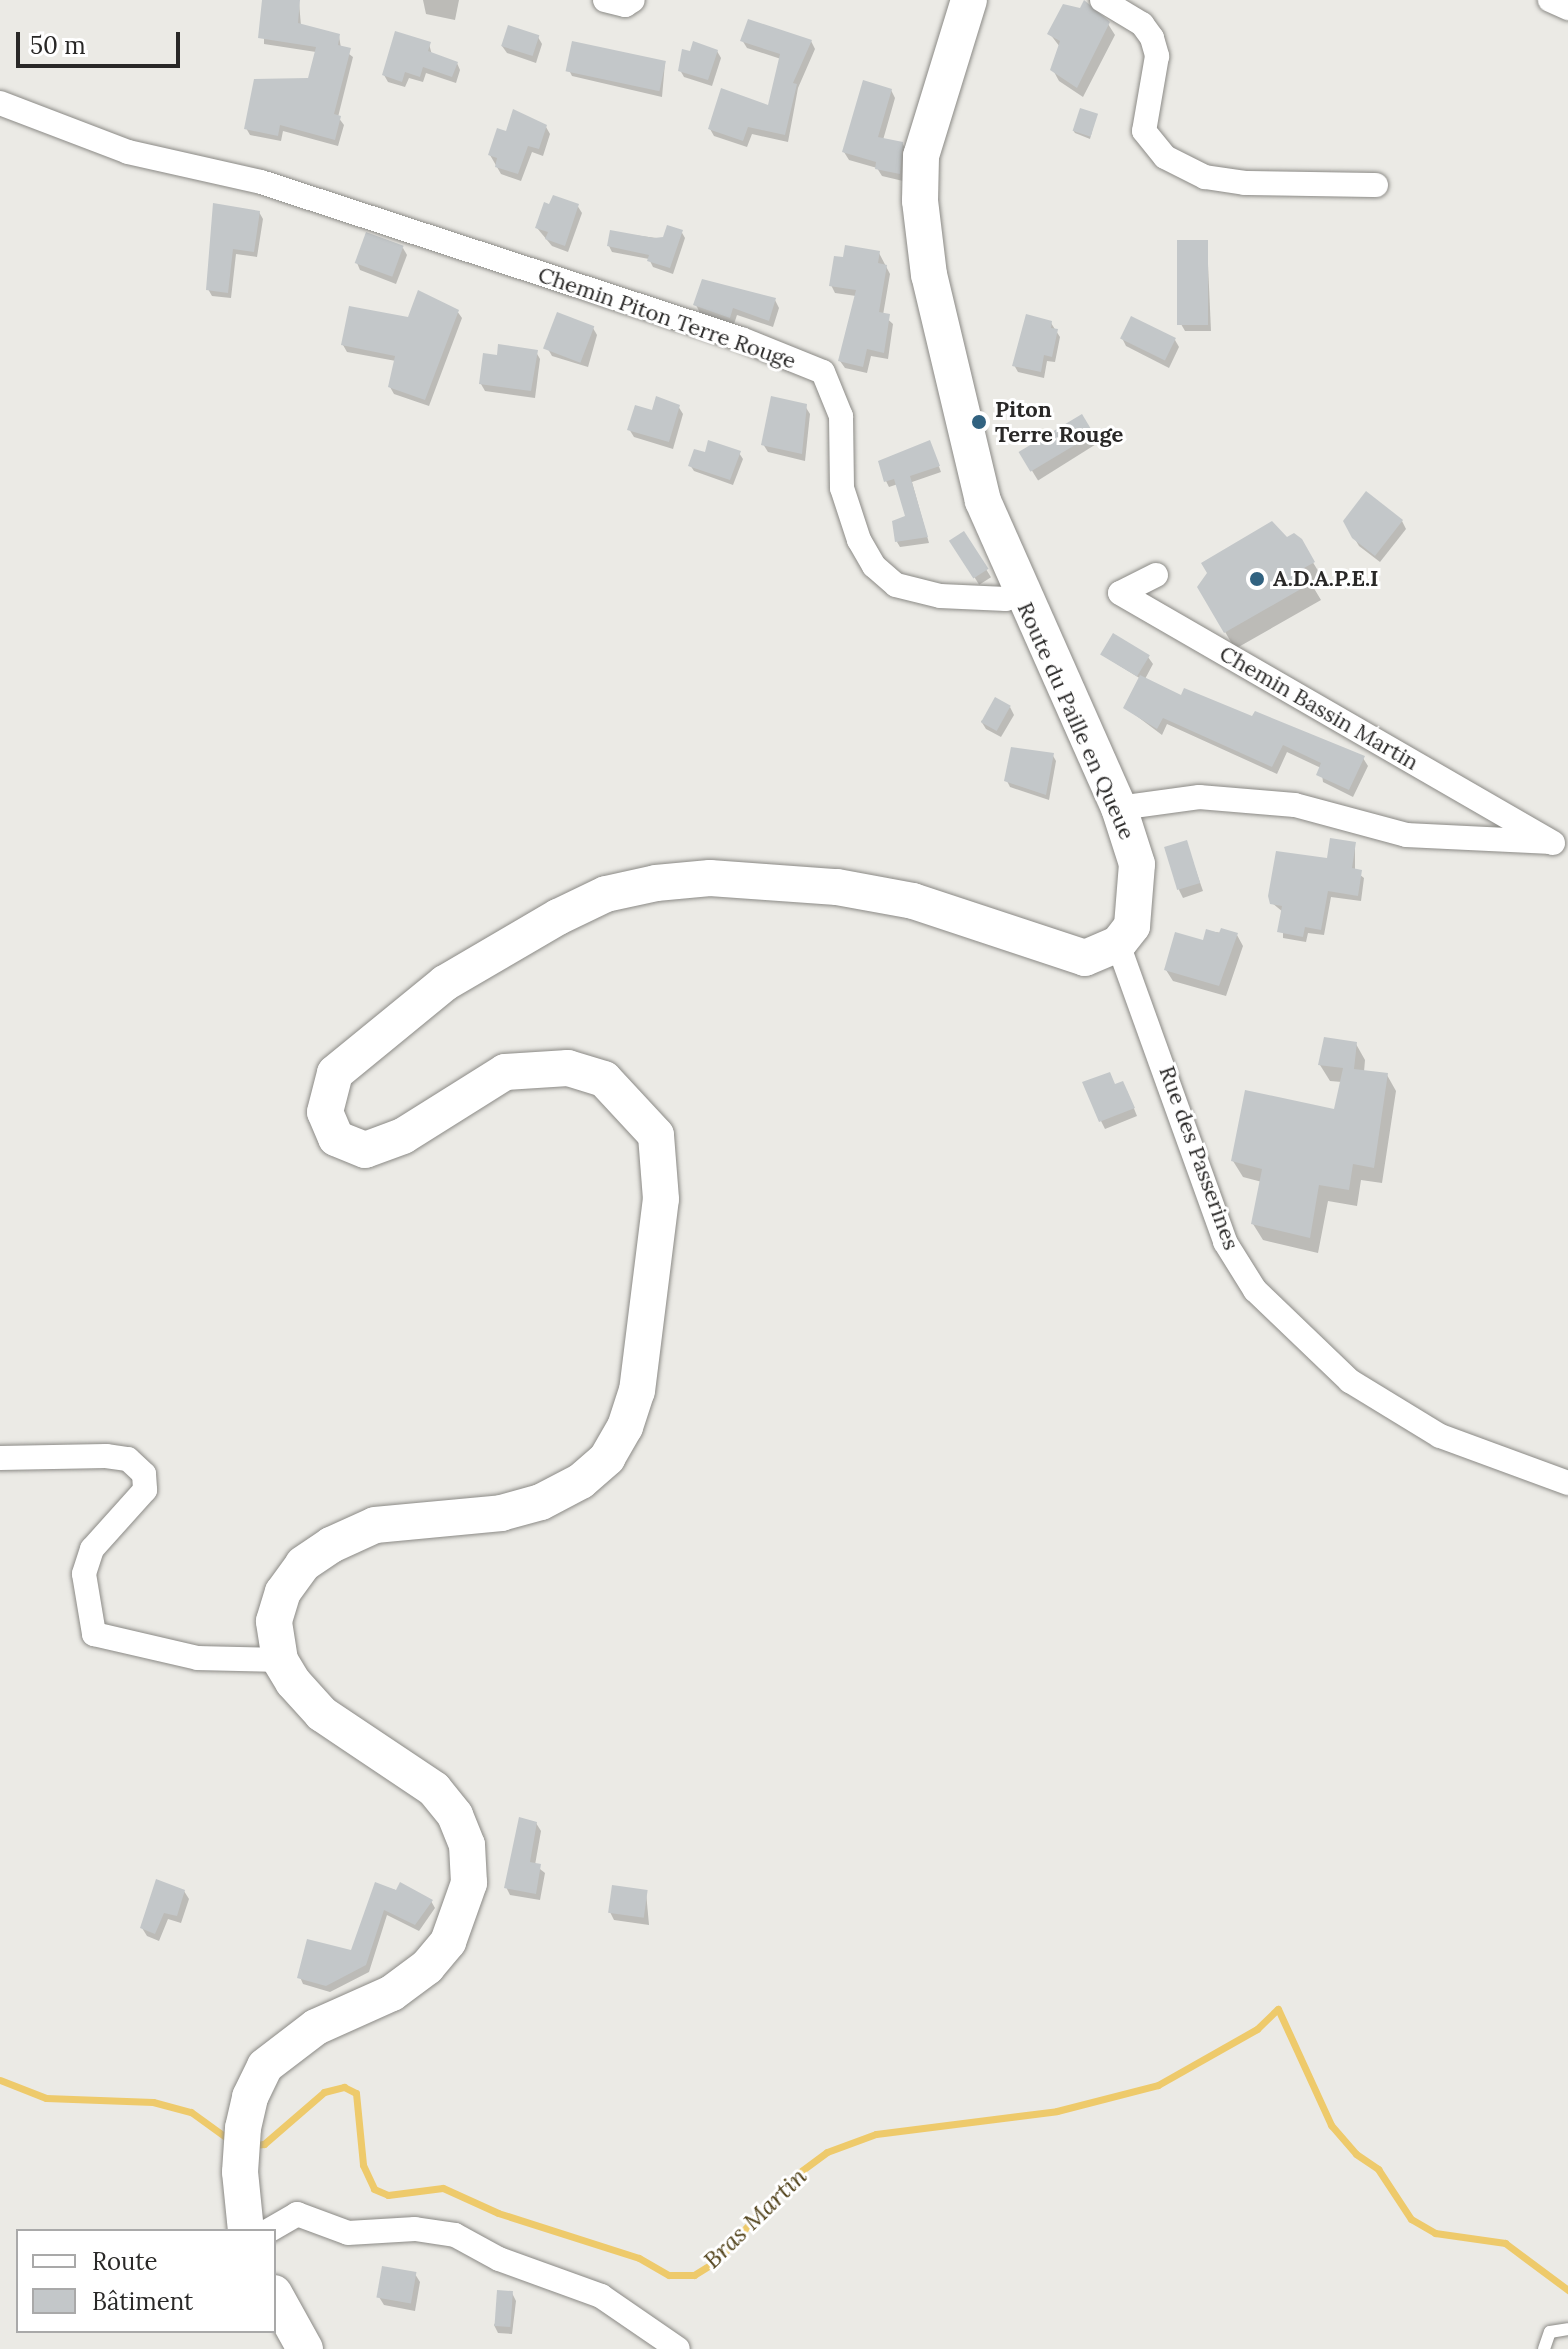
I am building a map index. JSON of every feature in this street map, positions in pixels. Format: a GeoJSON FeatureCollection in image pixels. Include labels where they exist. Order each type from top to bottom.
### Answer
{"type":"FeatureCollection","features":[{"type":"Feature","properties":{"kind":"main road","name":"Route du Paille en Queue"},"geometry":{"type":"LineString","coordinates":[[969,0],[921,156],[920,201],[929,275],[978,481],[1020,594],[1119,808],[1137,864],[1138,903],[1132,926],[1118,944]]}},
{"type":"Feature","properties":{"kind":"main road"},"geometry":{"type":"LineString","coordinates":[[246,2229],[240,2172],[243,2128],[250,2097],[265,2066],[316,2027],[392,1993],[427,1967],[448,1942],[469,1883],[467,1845],[455,1815],[434,1789],[322,1714],[280,1660],[274,1621],[283,1592],[303,1564],[331,1545],[375,1525],[501,1513],[541,1502],[581,1481],[607,1458],[625,1427],[637,1391],[661,1199],[656,1135],[604,1079],[568,1068],[505,1072],[403,1136],[365,1150],[336,1138],[325,1112],[335,1073],[445,983],[558,917],[606,894],[656,883],[710,878],[837,887],[913,901],[1070,955],[1085,958],[1118,944]]}},
{"type":"Feature","properties":{"kind":"main road"},"geometry":{"type":"LineString","coordinates":[[276,2297],[305,2349]]}},
{"type":"Feature","properties":{"kind":"street"},"geometry":{"type":"LineString","coordinates":[[605,0],[625,5],[633,0]]}},
{"type":"Feature","properties":{"kind":"street"},"geometry":{"type":"LineString","coordinates":[[1102,0],[1142,24],[1152,38],[1157,56],[1144,131],[1165,157],[1205,177],[1245,183],[1376,185]]}},
{"type":"Feature","properties":{"kind":"street"},"geometry":{"type":"LineString","coordinates":[[1550,0],[1568,8]]}},
{"type":"Feature","properties":{"kind":"street","name":"Chemin Piton Terre Rouge"},"geometry":{"type":"LineString","coordinates":[[0,103],[128,152],[261,182],[741,339],[823,372],[841,416],[842,488],[874,566],[896,585],[940,596],[1006,599],[1020,594]]}},
{"type":"Feature","properties":{"kind":"street","name":"Chemin Bassin Martin"},"geometry":{"type":"LineString","coordinates":[[1156,575],[1120,593],[1560,844]]}},
{"type":"Feature","properties":{"kind":"street","name":"Chemin Bassin Martin"},"geometry":{"type":"LineString","coordinates":[[1119,808],[1199,797],[1295,805],[1406,835],[1560,844]]}},
{"type":"Feature","properties":{"kind":"street","name":"Rue des Passerines"},"geometry":{"type":"LineString","coordinates":[[1118,944],[1225,1242],[1255,1290],[1350,1381],[1440,1436],[1568,1483]]}},
{"type":"Feature","properties":{"kind":"street"},"geometry":{"type":"LineString","coordinates":[[0,1458],[106,1456],[128,1459],[144,1474],[145,1490],[92,1549],[84,1574],[94,1634],[198,1658],[280,1660]]}},
{"type":"Feature","properties":{"kind":"street"},"geometry":{"type":"LineString","coordinates":[[271,2229],[297,2214],[348,2233],[415,2229],[455,2235],[499,2259],[601,2296],[678,2349]]}},
{"type":"Feature","properties":{"kind":"lane"},"geometry":{"type":"LineString","coordinates":[[1544,2349],[1550,2332],[1568,2329]]}},
{"type":"Feature","properties":{"kind":"building"},"geometry":{"type":"Polygon","coordinates":[[[262,0],[300,0],[298,23],[340,34],[338,45],[351,48],[334,114],[341,116],[335,140],[280,125],[278,136],[244,129],[254,79],[308,78],[316,47],[258,38],[262,0]]]}},
{"type":"Feature","properties":{"kind":"building"},"geometry":{"type":"Polygon","coordinates":[[[1084,0],[1110,22],[1077,88],[1050,70],[1060,41],[1047,34],[1063,4],[1080,8],[1084,0]]]}},
{"type":"Feature","properties":{"kind":"building"},"geometry":{"type":"Polygon","coordinates":[[[748,19],[812,40],[793,83],[797,84],[785,135],[748,127],[743,141],[708,129],[721,88],[768,105],[780,54],[740,41],[748,19]]]}},
{"type":"Feature","properties":{"kind":"building"},"geometry":{"type":"Polygon","coordinates":[[[508,25],[539,35],[533,56],[501,46],[508,25]]]}},
{"type":"Feature","properties":{"kind":"building"},"geometry":{"type":"Polygon","coordinates":[[[395,31],[431,42],[428,51],[458,62],[452,77],[423,67],[420,77],[405,72],[402,82],[382,75],[395,31]]]}},
{"type":"Feature","properties":{"kind":"building"},"geometry":{"type":"Polygon","coordinates":[[[572,41],[666,61],[659,91],[566,71],[572,41]]]}},
{"type":"Feature","properties":{"kind":"building"},"geometry":{"type":"Polygon","coordinates":[[[693,41],[718,50],[708,80],[678,71],[682,49],[690,51],[693,41]]]}},
{"type":"Feature","properties":{"kind":"building"},"geometry":{"type":"Polygon","coordinates":[[[863,80],[892,89],[878,137],[903,142],[900,174],[875,169],[876,162],[842,152],[863,80]]]}},
{"type":"Feature","properties":{"kind":"building"},"geometry":{"type":"Polygon","coordinates":[[[1080,108],[1098,114],[1091,137],[1073,131],[1080,108]]]}},
{"type":"Feature","properties":{"kind":"building"},"geometry":{"type":"Polygon","coordinates":[[[513,109],[547,125],[539,149],[528,146],[518,174],[495,167],[497,158],[488,155],[497,128],[506,131],[513,109]]]}},
{"type":"Feature","properties":{"kind":"building"},"geometry":{"type":"Polygon","coordinates":[[[553,195],[579,204],[565,246],[545,239],[548,232],[535,228],[544,202],[549,204],[553,195]]]}},
{"type":"Feature","properties":{"kind":"building"},"geometry":{"type":"Polygon","coordinates":[[[213,203],[260,211],[254,252],[233,249],[228,293],[206,290],[213,203]]]}},
{"type":"Feature","properties":{"kind":"building"},"geometry":{"type":"Polygon","coordinates":[[[667,225],[683,230],[670,268],[647,261],[649,255],[607,246],[610,230],[654,238],[663,237],[667,225]]]}},
{"type":"Feature","properties":{"kind":"building"},"geometry":{"type":"Polygon","coordinates":[[[366,232],[404,246],[392,277],[355,263],[366,232]]]}},
{"type":"Feature","properties":{"kind":"building"},"geometry":{"type":"Polygon","coordinates":[[[1177,240],[1208,240],[1208,325],[1177,325],[1177,240]]]}},
{"type":"Feature","properties":{"kind":"building"},"geometry":{"type":"Polygon","coordinates":[[[845,245],[880,251],[878,263],[887,265],[879,312],[890,314],[884,353],[867,349],[863,367],[838,361],[856,290],[829,286],[834,256],[843,257],[845,245]]]}},
{"type":"Feature","properties":{"kind":"building"},"geometry":{"type":"Polygon","coordinates":[[[702,279],[776,298],[769,321],[733,308],[730,318],[693,305],[702,279]]]}},
{"type":"Feature","properties":{"kind":"building"},"geometry":{"type":"Polygon","coordinates":[[[418,290],[459,310],[425,400],[388,387],[395,356],[341,345],[349,306],[408,317],[418,290]]]}},
{"type":"Feature","properties":{"kind":"building"},"geometry":{"type":"Polygon","coordinates":[[[557,312],[594,326],[580,363],[543,348],[557,312]]]}},
{"type":"Feature","properties":{"kind":"building"},"geometry":{"type":"Polygon","coordinates":[[[1026,314],[1052,321],[1051,328],[1058,329],[1052,357],[1044,355],[1041,372],[1012,366],[1026,314]]]}},
{"type":"Feature","properties":{"kind":"building"},"geometry":{"type":"Polygon","coordinates":[[[1131,316],[1176,338],[1165,360],[1120,338],[1131,316]]]}},
{"type":"Feature","properties":{"kind":"building"},"geometry":{"type":"Polygon","coordinates":[[[498,344],[538,350],[531,391],[479,384],[483,353],[497,355],[498,344]]]}},
{"type":"Feature","properties":{"kind":"building"},"geometry":{"type":"Polygon","coordinates":[[[656,396],[680,405],[669,442],[627,430],[635,405],[652,410],[656,396]]]}},
{"type":"Feature","properties":{"kind":"building"},"geometry":{"type":"Polygon","coordinates":[[[771,396],[807,404],[802,454],[761,445],[771,396]]]}},
{"type":"Feature","properties":{"kind":"building"},"geometry":{"type":"Polygon","coordinates":[[[1082,414],[1094,434],[1030,472],[1019,452],[1082,414]]]}},
{"type":"Feature","properties":{"kind":"building"},"geometry":{"type":"Polygon","coordinates":[[[708,440],[741,451],[730,480],[688,466],[694,449],[705,452],[708,440]]]}},
{"type":"Feature","properties":{"kind":"building"},"geometry":{"type":"Polygon","coordinates":[[[930,440],[940,466],[910,476],[928,537],[895,542],[892,521],[905,516],[894,479],[884,482],[878,461],[930,440]]]}},
{"type":"Feature","properties":{"kind":"building"},"geometry":{"type":"Polygon","coordinates":[[[1366,491],[1403,520],[1375,556],[1352,538],[1343,521],[1366,491]]]}},
{"type":"Feature","properties":{"kind":"building","name":"A.D.A.P.E.I"},"geometry":{"type":"Polygon","coordinates":[[[1272,521],[1287,537],[1294,533],[1302,539],[1315,562],[1304,568],[1313,582],[1224,633],[1197,587],[1207,573],[1201,563],[1272,521]]]}},
{"type":"Feature","properties":{"kind":"building"},"geometry":{"type":"Polygon","coordinates":[[[964,531],[989,569],[973,579],[949,541],[964,531]]]}},
{"type":"Feature","properties":{"kind":"building"},"geometry":{"type":"Polygon","coordinates":[[[1113,633],[1150,655],[1137,677],[1100,654],[1113,633]]]}},
{"type":"Feature","properties":{"kind":"building"},"geometry":{"type":"Polygon","coordinates":[[[1140,675],[1181,695],[1184,688],[1252,716],[1255,711],[1365,756],[1349,790],[1316,775],[1321,763],[1283,745],[1272,767],[1163,718],[1157,729],[1123,708],[1140,675]]]}},
{"type":"Feature","properties":{"kind":"building"},"geometry":{"type":"Polygon","coordinates":[[[995,697],[1011,706],[997,731],[981,722],[995,697]]]}},
{"type":"Feature","properties":{"kind":"building"},"geometry":{"type":"Polygon","coordinates":[[[1011,747],[1054,753],[1046,795],[1004,781],[1011,747]]]}},
{"type":"Feature","properties":{"kind":"building"},"geometry":{"type":"Polygon","coordinates":[[[1330,838],[1356,842],[1352,868],[1362,870],[1358,896],[1328,891],[1321,930],[1305,927],[1303,937],[1277,932],[1282,906],[1270,904],[1268,896],[1276,851],[1327,858],[1330,838]]]}},
{"type":"Feature","properties":{"kind":"building"},"geometry":{"type":"Polygon","coordinates":[[[1187,840],[1200,883],[1177,890],[1164,847],[1187,840]]]}},
{"type":"Feature","properties":{"kind":"building"},"geometry":{"type":"Polygon","coordinates":[[[1221,928],[1238,933],[1219,986],[1164,970],[1175,932],[1203,940],[1206,929],[1219,933],[1221,928]]]}},
{"type":"Feature","properties":{"kind":"building"},"geometry":{"type":"Polygon","coordinates":[[[1324,1037],[1357,1042],[1354,1069],[1388,1073],[1374,1168],[1353,1164],[1349,1190],[1319,1185],[1310,1238],[1251,1224],[1262,1169],[1231,1161],[1245,1090],[1334,1109],[1343,1068],[1318,1065],[1324,1037]]]}},
{"type":"Feature","properties":{"kind":"building"},"geometry":{"type":"Polygon","coordinates":[[[1110,1072],[1115,1084],[1123,1081],[1135,1108],[1099,1122],[1082,1082],[1110,1072]]]}},
{"type":"Feature","properties":{"kind":"building"},"geometry":{"type":"Polygon","coordinates":[[[519,1817],[537,1822],[530,1862],[541,1864],[536,1894],[504,1888],[519,1817]]]}},
{"type":"Feature","properties":{"kind":"building"},"geometry":{"type":"Polygon","coordinates":[[[156,1879],[185,1890],[177,1916],[164,1913],[155,1934],[140,1928],[156,1879]]]}},
{"type":"Feature","properties":{"kind":"building"},"geometry":{"type":"Polygon","coordinates":[[[375,1882],[396,1890],[400,1882],[433,1900],[415,1925],[384,1910],[366,1965],[326,1986],[297,1978],[307,1939],[351,1950],[375,1882]]]}},
{"type":"Feature","properties":{"kind":"building"},"geometry":{"type":"Polygon","coordinates":[[[612,1885],[648,1890],[644,1918],[608,1913],[612,1885]]]}},
{"type":"Feature","properties":{"kind":"building"},"geometry":{"type":"Polygon","coordinates":[[[382,2266],[416,2272],[411,2304],[376,2298],[382,2266]]]}},
{"type":"Feature","properties":{"kind":"building"},"geometry":{"type":"Polygon","coordinates":[[[497,2290],[513,2291],[510,2327],[494,2326],[497,2290]]]}},
{"type":"Feature","properties":{"kind":"waterway","name":"Bras Martin"},"geometry":{"type":"LineString","coordinates":[[254,2145],[264,2144],[324,2092],[344,2087],[356,2093],[363,2165],[374,2189],[388,2195],[443,2188],[498,2213],[639,2258],[669,2275],[694,2275],[718,2260],[785,2183],[827,2152],[876,2134],[1057,2111],[1158,2085],[1257,2029],[1278,2009],[1331,2125],[1356,2154],[1378,2169],[1411,2219],[1435,2233],[1505,2243],[1568,2290]]}},
{"type":"Feature","properties":{"kind":"waterway","name":"Bras Martin"},"geometry":{"type":"LineString","coordinates":[[0,2080],[46,2098],[153,2102],[191,2112],[231,2141]]}},
{"type":"Feature","properties":{"kind":"place","name":"Piton Terre Rouge"},"geometry":{"type":"Point","coordinates":[979,422]}},
{"type":"Feature","properties":{"kind":"place","name":"A.D.A.P.E.I"},"geometry":{"type":"Point","coordinates":[1257,579]}}]}
